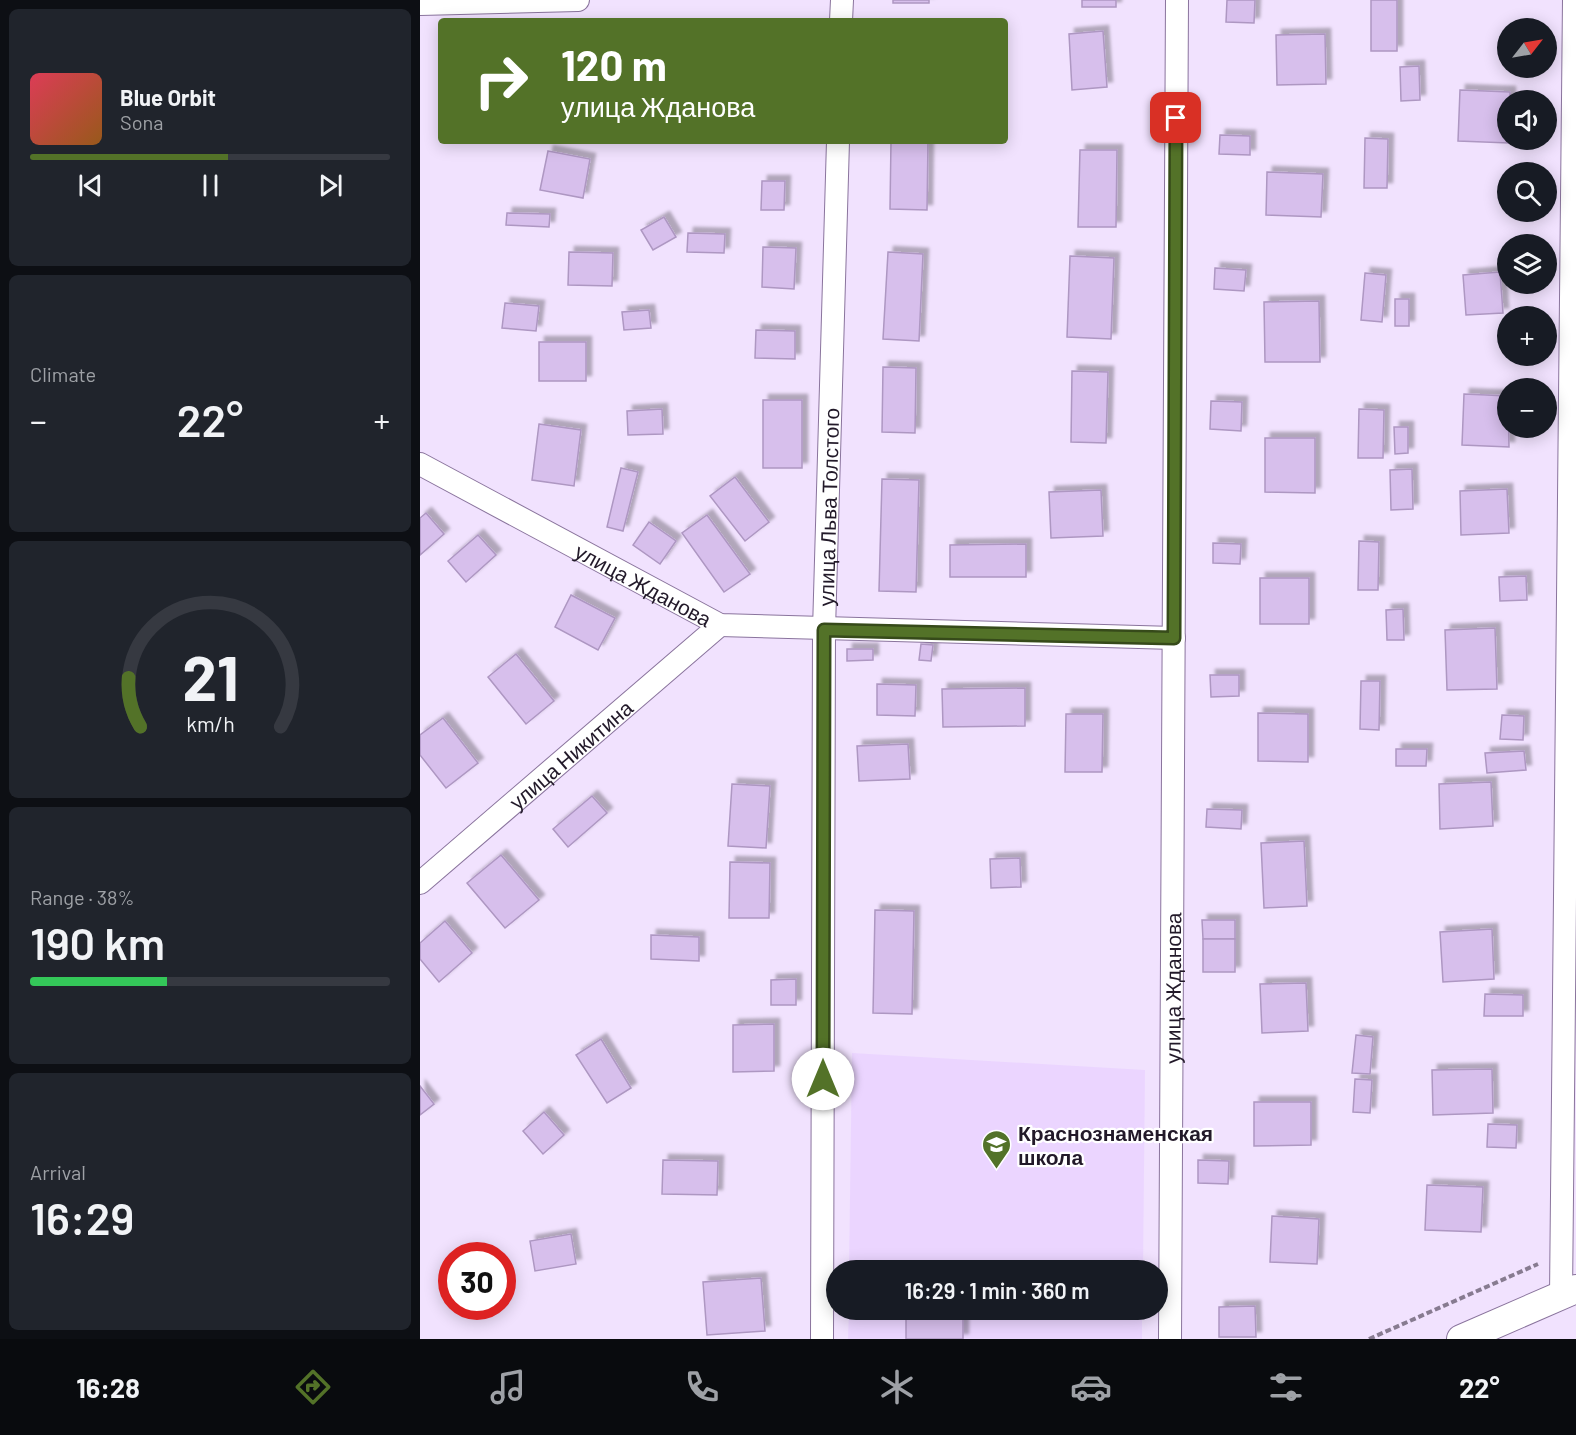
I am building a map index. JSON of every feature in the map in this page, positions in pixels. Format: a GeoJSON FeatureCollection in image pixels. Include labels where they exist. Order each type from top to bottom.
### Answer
{"type":"FeatureCollection","features":[{"type":"Feature","properties":{"kind":"street"},"geometry":{"type":"LineString","coordinates":[[420,4],[578,0]]}},
{"type":"Feature","properties":{"kind":"street"},"geometry":{"type":"LineString","coordinates":[[841,18],[842,0]]}},
{"type":"Feature","properties":{"kind":"street","name":"улица Жданова"},"geometry":{"type":"LineString","coordinates":[[1170,1339],[1177,0]]}},
{"type":"Feature","properties":{"kind":"street"},"geometry":{"type":"LineString","coordinates":[[1461,1339],[1569,1292],[1562,1254],[1574,0]]}},
{"type":"Feature","properties":{"kind":"street","name":"улица Льва Толстого"},"geometry":{"type":"LineString","coordinates":[[822,1339],[824,630],[838,144]]}},
{"type":"Feature","properties":{"kind":"street","name":"улица Жданова"},"geometry":{"type":"LineString","coordinates":[[420,464],[720,626],[1174,638]]}},
{"type":"Feature","properties":{"kind":"street","name":"улица Никитина"},"geometry":{"type":"LineString","coordinates":[[420,883],[720,626]]}},
{"type":"Feature","properties":{"kind":"path"},"geometry":{"type":"LineString","coordinates":[[1368,1339],[1562,1254]]}},
{"type":"Feature","properties":{"kind":"shaded area","name":"Краснознаменская школа"},"geometry":{"type":"Polygon","coordinates":[[[852,1053],[1145,1070],[1143,1260],[849,1260],[852,1053]]]}},
{"type":"Feature","properties":{"kind":"shaded area"},"geometry":{"type":"Polygon","coordinates":[[[849,1320],[1142,1320],[1142,1339],[848,1339],[849,1320]]]}},
{"type":"Feature","properties":{"kind":"building"},"geometry":{"type":"Polygon","coordinates":[[[893,0],[929,0],[929,3],[893,3],[893,0]]]}},
{"type":"Feature","properties":{"kind":"building"},"geometry":{"type":"Polygon","coordinates":[[[1082,0],[1116,0],[1116,7],[1082,7],[1082,0]]]}},
{"type":"Feature","properties":{"kind":"building"},"geometry":{"type":"Polygon","coordinates":[[[1227,0],[1255,0],[1254,23],[1226,22],[1227,0]]]}},
{"type":"Feature","properties":{"kind":"building"},"geometry":{"type":"Polygon","coordinates":[[[1371,0],[1397,0],[1397,51],[1371,51],[1371,0]]]}},
{"type":"Feature","properties":{"kind":"building"},"geometry":{"type":"Polygon","coordinates":[[[1103,31],[1107,87],[1072,90],[1069,34],[1103,31]]]}},
{"type":"Feature","properties":{"kind":"building"},"geometry":{"type":"Polygon","coordinates":[[[1325,34],[1326,84],[1277,85],[1276,35],[1325,34]]]}},
{"type":"Feature","properties":{"kind":"building"},"geometry":{"type":"Polygon","coordinates":[[[1419,66],[1420,100],[1401,101],[1400,67],[1419,66]]]}},
{"type":"Feature","properties":{"kind":"building"},"geometry":{"type":"Polygon","coordinates":[[[1460,90],[1497,91],[1497,143],[1458,141],[1460,90]]]}},
{"type":"Feature","properties":{"kind":"building"},"geometry":{"type":"Polygon","coordinates":[[[1220,135],[1250,136],[1250,155],[1219,154],[1220,135]]]}},
{"type":"Feature","properties":{"kind":"building"},"geometry":{"type":"Polygon","coordinates":[[[1365,138],[1388,139],[1387,188],[1364,188],[1365,138]]]}},
{"type":"Feature","properties":{"kind":"building"},"geometry":{"type":"Polygon","coordinates":[[[891,144],[928,144],[927,210],[890,209],[891,144]]]}},
{"type":"Feature","properties":{"kind":"building"},"geometry":{"type":"Polygon","coordinates":[[[1080,150],[1117,150],[1116,227],[1078,227],[1080,150]]]}},
{"type":"Feature","properties":{"kind":"building"},"geometry":{"type":"Polygon","coordinates":[[[548,151],[590,159],[583,198],[540,190],[548,151]]]}},
{"type":"Feature","properties":{"kind":"building"},"geometry":{"type":"Polygon","coordinates":[[[1267,172],[1323,174],[1321,217],[1266,215],[1267,172]]]}},
{"type":"Feature","properties":{"kind":"building"},"geometry":{"type":"Polygon","coordinates":[[[762,181],[785,181],[784,210],[761,210],[762,181]]]}},
{"type":"Feature","properties":{"kind":"building"},"geometry":{"type":"Polygon","coordinates":[[[507,213],[550,214],[549,227],[506,225],[507,213]]]}},
{"type":"Feature","properties":{"kind":"building"},"geometry":{"type":"Polygon","coordinates":[[[664,217],[676,237],[653,250],[641,230],[664,217]]]}},
{"type":"Feature","properties":{"kind":"building"},"geometry":{"type":"Polygon","coordinates":[[[688,233],[725,234],[724,253],[687,252],[688,233]]]}},
{"type":"Feature","properties":{"kind":"building"},"geometry":{"type":"Polygon","coordinates":[[[763,247],[796,248],[794,289],[762,287],[763,247]]]}},
{"type":"Feature","properties":{"kind":"building"},"geometry":{"type":"Polygon","coordinates":[[[569,252],[613,253],[612,286],[568,285],[569,252]]]}},
{"type":"Feature","properties":{"kind":"building"},"geometry":{"type":"Polygon","coordinates":[[[888,252],[923,254],[919,341],[883,339],[888,252]]]}},
{"type":"Feature","properties":{"kind":"building"},"geometry":{"type":"Polygon","coordinates":[[[1070,256],[1114,258],[1111,339],[1067,337],[1070,256]]]}},
{"type":"Feature","properties":{"kind":"building"},"geometry":{"type":"Polygon","coordinates":[[[1215,268],[1246,270],[1244,291],[1214,289],[1215,268]]]}},
{"type":"Feature","properties":{"kind":"building"},"geometry":{"type":"Polygon","coordinates":[[[1497,272],[1497,294],[1502,294],[1502,306],[1497,306],[1497,313],[1466,315],[1463,275],[1497,272]]]}},
{"type":"Feature","properties":{"kind":"building"},"geometry":{"type":"Polygon","coordinates":[[[1365,273],[1386,275],[1382,322],[1361,320],[1365,273]]]}},
{"type":"Feature","properties":{"kind":"building"},"geometry":{"type":"Polygon","coordinates":[[[1395,299],[1409,299],[1409,326],[1395,326],[1395,299]]]}},
{"type":"Feature","properties":{"kind":"building"},"geometry":{"type":"Polygon","coordinates":[[[1319,301],[1320,362],[1265,362],[1264,302],[1319,301]]]}},
{"type":"Feature","properties":{"kind":"building"},"geometry":{"type":"Polygon","coordinates":[[[505,303],[539,306],[536,331],[502,328],[505,303]]]}},
{"type":"Feature","properties":{"kind":"building"},"geometry":{"type":"Polygon","coordinates":[[[649,310],[651,328],[624,330],[622,312],[649,310]]]}},
{"type":"Feature","properties":{"kind":"building"},"geometry":{"type":"Polygon","coordinates":[[[756,330],[795,331],[795,359],[755,358],[756,330]]]}},
{"type":"Feature","properties":{"kind":"building"},"geometry":{"type":"Polygon","coordinates":[[[539,342],[586,342],[586,381],[539,381],[539,342]]]}},
{"type":"Feature","properties":{"kind":"building"},"geometry":{"type":"Polygon","coordinates":[[[883,367],[916,368],[915,433],[882,432],[883,367]]]}},
{"type":"Feature","properties":{"kind":"building"},"geometry":{"type":"Polygon","coordinates":[[[1072,371],[1108,372],[1106,443],[1071,442],[1072,371]]]}},
{"type":"Feature","properties":{"kind":"building"},"geometry":{"type":"Polygon","coordinates":[[[1464,394],[1497,396],[1497,438],[1509,438],[1509,447],[1462,445],[1464,394]]]}},
{"type":"Feature","properties":{"kind":"building"},"geometry":{"type":"Polygon","coordinates":[[[763,400],[802,400],[802,468],[763,468],[763,400]]]}},
{"type":"Feature","properties":{"kind":"building"},"geometry":{"type":"Polygon","coordinates":[[[1211,401],[1242,402],[1241,431],[1210,429],[1211,401]]]}},
{"type":"Feature","properties":{"kind":"building"},"geometry":{"type":"Polygon","coordinates":[[[662,409],[663,434],[628,435],[627,411],[662,409]]]}},
{"type":"Feature","properties":{"kind":"building"},"geometry":{"type":"Polygon","coordinates":[[[1359,409],[1384,410],[1383,458],[1358,458],[1359,409]]]}},
{"type":"Feature","properties":{"kind":"building"},"geometry":{"type":"Polygon","coordinates":[[[539,424],[581,430],[574,486],[532,480],[539,424]]]}},
{"type":"Feature","properties":{"kind":"building"},"geometry":{"type":"Polygon","coordinates":[[[1394,427],[1408,427],[1408,453],[1395,454],[1394,427]]]}},
{"type":"Feature","properties":{"kind":"building"},"geometry":{"type":"Polygon","coordinates":[[[1265,438],[1315,438],[1315,493],[1265,492],[1265,438]]]}},
{"type":"Feature","properties":{"kind":"building"},"geometry":{"type":"Polygon","coordinates":[[[621,468],[638,472],[623,531],[607,527],[621,468]]]}},
{"type":"Feature","properties":{"kind":"building"},"geometry":{"type":"Polygon","coordinates":[[[1412,469],[1413,509],[1391,510],[1390,470],[1412,469]]]}},
{"type":"Feature","properties":{"kind":"building"},"geometry":{"type":"Polygon","coordinates":[[[735,477],[769,522],[745,541],[710,496],[735,477]]]}},
{"type":"Feature","properties":{"kind":"building"},"geometry":{"type":"Polygon","coordinates":[[[882,479],[919,480],[916,592],[879,591],[882,479]]]}},
{"type":"Feature","properties":{"kind":"building"},"geometry":{"type":"Polygon","coordinates":[[[1507,489],[1509,533],[1461,535],[1460,491],[1507,489]]]}},
{"type":"Feature","properties":{"kind":"building"},"geometry":{"type":"Polygon","coordinates":[[[1101,490],[1103,536],[1051,538],[1049,492],[1101,490]]]}},
{"type":"Feature","properties":{"kind":"building"},"geometry":{"type":"Polygon","coordinates":[[[426,513],[444,534],[420,555],[420,518],[426,513]]]}},
{"type":"Feature","properties":{"kind":"building"},"geometry":{"type":"Polygon","coordinates":[[[707,515],[750,574],[724,592],[682,533],[707,515]]]}},
{"type":"Feature","properties":{"kind":"building"},"geometry":{"type":"Polygon","coordinates":[[[649,522],[676,541],[660,564],[633,545],[649,522]]]}},
{"type":"Feature","properties":{"kind":"building"},"geometry":{"type":"Polygon","coordinates":[[[478,535],[496,555],[466,582],[448,561],[478,535]]]}},
{"type":"Feature","properties":{"kind":"building"},"geometry":{"type":"Polygon","coordinates":[[[1359,541],[1379,542],[1378,590],[1358,590],[1359,541]]]}},
{"type":"Feature","properties":{"kind":"building"},"geometry":{"type":"Polygon","coordinates":[[[1213,543],[1241,544],[1240,564],[1213,563],[1213,543]]]}},
{"type":"Feature","properties":{"kind":"building"},"geometry":{"type":"Polygon","coordinates":[[[1026,544],[1026,577],[950,577],[950,545],[1026,544]]]}},
{"type":"Feature","properties":{"kind":"building"},"geometry":{"type":"Polygon","coordinates":[[[1526,576],[1527,600],[1500,601],[1499,577],[1526,576]]]}},
{"type":"Feature","properties":{"kind":"building"},"geometry":{"type":"Polygon","coordinates":[[[1260,578],[1309,578],[1309,624],[1260,624],[1260,578]]]}},
{"type":"Feature","properties":{"kind":"building"},"geometry":{"type":"Polygon","coordinates":[[[571,595],[615,618],[598,650],[555,627],[571,595]]]}},
{"type":"Feature","properties":{"kind":"building"},"geometry":{"type":"Polygon","coordinates":[[[1403,609],[1404,640],[1387,640],[1386,610],[1403,609]]]}},
{"type":"Feature","properties":{"kind":"building"},"geometry":{"type":"Polygon","coordinates":[[[1495,628],[1497,689],[1447,690],[1445,630],[1495,628]]]}},
{"type":"Feature","properties":{"kind":"building"},"geometry":{"type":"Polygon","coordinates":[[[921,644],[933,645],[931,661],[919,660],[921,644]]]}},
{"type":"Feature","properties":{"kind":"building"},"geometry":{"type":"Polygon","coordinates":[[[847,649],[873,649],[873,660],[847,661],[847,649]]]}},
{"type":"Feature","properties":{"kind":"building"},"geometry":{"type":"Polygon","coordinates":[[[516,654],[554,701],[526,724],[488,677],[516,654]]]}},
{"type":"Feature","properties":{"kind":"building"},"geometry":{"type":"Polygon","coordinates":[[[1210,675],[1239,675],[1239,696],[1211,697],[1210,675]]]}},
{"type":"Feature","properties":{"kind":"building"},"geometry":{"type":"Polygon","coordinates":[[[1361,681],[1380,681],[1379,730],[1360,729],[1361,681]]]}},
{"type":"Feature","properties":{"kind":"building"},"geometry":{"type":"Polygon","coordinates":[[[877,684],[916,685],[915,716],[877,715],[877,684]]]}},
{"type":"Feature","properties":{"kind":"building"},"geometry":{"type":"Polygon","coordinates":[[[1025,688],[1025,726],[943,727],[942,689],[1025,688]]]}},
{"type":"Feature","properties":{"kind":"building"},"geometry":{"type":"Polygon","coordinates":[[[1258,713],[1308,714],[1308,762],[1258,761],[1258,713]]]}},
{"type":"Feature","properties":{"kind":"building"},"geometry":{"type":"Polygon","coordinates":[[[1066,714],[1103,714],[1102,772],[1065,772],[1066,714]]]}},
{"type":"Feature","properties":{"kind":"building"},"geometry":{"type":"Polygon","coordinates":[[[1502,715],[1524,716],[1523,740],[1500,739],[1502,715]]]}},
{"type":"Feature","properties":{"kind":"building"},"geometry":{"type":"Polygon","coordinates":[[[443,718],[478,763],[446,788],[420,755],[420,735],[443,718]]]}},
{"type":"Feature","properties":{"kind":"building"},"geometry":{"type":"Polygon","coordinates":[[[908,744],[910,779],[859,781],[857,746],[908,744]]]}},
{"type":"Feature","properties":{"kind":"building"},"geometry":{"type":"Polygon","coordinates":[[[1396,749],[1427,749],[1426,766],[1396,766],[1396,749]]]}},
{"type":"Feature","properties":{"kind":"building"},"geometry":{"type":"Polygon","coordinates":[[[1524,751],[1526,770],[1487,773],[1485,753],[1524,751]]]}},
{"type":"Feature","properties":{"kind":"building"},"geometry":{"type":"Polygon","coordinates":[[[1491,782],[1493,826],[1440,829],[1439,784],[1491,782]]]}},
{"type":"Feature","properties":{"kind":"building"},"geometry":{"type":"Polygon","coordinates":[[[732,784],[770,786],[766,848],[728,846],[732,784]]]}},
{"type":"Feature","properties":{"kind":"building"},"geometry":{"type":"Polygon","coordinates":[[[592,796],[607,813],[568,847],[553,829],[592,796]]]}},
{"type":"Feature","properties":{"kind":"building"},"geometry":{"type":"Polygon","coordinates":[[[1207,809],[1242,810],[1241,829],[1206,827],[1207,809]]]}},
{"type":"Feature","properties":{"kind":"building"},"geometry":{"type":"Polygon","coordinates":[[[1304,841],[1307,906],[1264,908],[1261,843],[1304,841]]]}},
{"type":"Feature","properties":{"kind":"building"},"geometry":{"type":"Polygon","coordinates":[[[501,855],[539,900],[505,928],[467,883],[501,855]]]}},
{"type":"Feature","properties":{"kind":"building"},"geometry":{"type":"Polygon","coordinates":[[[1020,858],[1021,887],[991,888],[990,859],[1020,858]]]}},
{"type":"Feature","properties":{"kind":"building"},"geometry":{"type":"Polygon","coordinates":[[[730,862],[770,863],[769,918],[729,918],[730,862]]]}},
{"type":"Feature","properties":{"kind":"building"},"geometry":{"type":"Polygon","coordinates":[[[875,910],[914,911],[912,1014],[873,1013],[875,910]]]}},
{"type":"Feature","properties":{"kind":"building"},"geometry":{"type":"Polygon","coordinates":[[[1202,920],[1235,920],[1235,939],[1203,939],[1202,920]]]}},
{"type":"Feature","properties":{"kind":"building"},"geometry":{"type":"Polygon","coordinates":[[[445,921],[472,953],[439,982],[420,959],[420,943],[445,921]]]}},
{"type":"Feature","properties":{"kind":"building"},"geometry":{"type":"Polygon","coordinates":[[[1492,929],[1494,979],[1443,982],[1440,932],[1492,929]]]}},
{"type":"Feature","properties":{"kind":"building"},"geometry":{"type":"Polygon","coordinates":[[[651,935],[699,937],[699,961],[651,959],[651,935]]]}},
{"type":"Feature","properties":{"kind":"building"},"geometry":{"type":"Polygon","coordinates":[[[1203,939],[1235,939],[1235,972],[1203,972],[1203,939]]]}},
{"type":"Feature","properties":{"kind":"building"},"geometry":{"type":"Polygon","coordinates":[[[796,979],[796,1005],[771,1005],[771,980],[796,979]]]}},
{"type":"Feature","properties":{"kind":"building"},"geometry":{"type":"Polygon","coordinates":[[[1306,983],[1308,1031],[1262,1033],[1260,984],[1306,983]]]}},
{"type":"Feature","properties":{"kind":"building"},"geometry":{"type":"Polygon","coordinates":[[[1485,994],[1523,995],[1523,1016],[1484,1016],[1485,994]]]}},
{"type":"Feature","properties":{"kind":"building"},"geometry":{"type":"Polygon","coordinates":[[[774,1024],[774,1071],[733,1072],[733,1025],[774,1024]]]}},
{"type":"Feature","properties":{"kind":"building"},"geometry":{"type":"Polygon","coordinates":[[[1356,1035],[1373,1037],[1370,1074],[1352,1073],[1356,1035]]]}},
{"type":"Feature","properties":{"kind":"building"},"geometry":{"type":"Polygon","coordinates":[[[601,1039],[631,1088],[607,1103],[576,1055],[601,1039]]]}},
{"type":"Feature","properties":{"kind":"building"},"geometry":{"type":"Polygon","coordinates":[[[1492,1069],[1493,1113],[1433,1115],[1432,1070],[1492,1069]]]}},
{"type":"Feature","properties":{"kind":"building"},"geometry":{"type":"Polygon","coordinates":[[[1355,1079],[1372,1080],[1370,1113],[1353,1112],[1355,1079]]]}},
{"type":"Feature","properties":{"kind":"building"},"geometry":{"type":"Polygon","coordinates":[[[420,1086],[434,1104],[420,1115],[420,1086]]]}},
{"type":"Feature","properties":{"kind":"building"},"geometry":{"type":"Polygon","coordinates":[[[1254,1102],[1311,1102],[1311,1145],[1254,1146],[1254,1102]]]}},
{"type":"Feature","properties":{"kind":"building"},"geometry":{"type":"Polygon","coordinates":[[[544,1112],[564,1135],[543,1154],[523,1131],[544,1112]]]}},
{"type":"Feature","properties":{"kind":"building"},"geometry":{"type":"Polygon","coordinates":[[[1488,1124],[1517,1125],[1516,1148],[1487,1147],[1488,1124]]]}},
{"type":"Feature","properties":{"kind":"building"},"geometry":{"type":"Polygon","coordinates":[[[663,1160],[718,1161],[717,1195],[662,1194],[663,1160]]]}},
{"type":"Feature","properties":{"kind":"building"},"geometry":{"type":"Polygon","coordinates":[[[1198,1160],[1229,1161],[1228,1184],[1198,1183],[1198,1160]]]}},
{"type":"Feature","properties":{"kind":"building"},"geometry":{"type":"Polygon","coordinates":[[[1427,1185],[1483,1187],[1481,1232],[1425,1230],[1427,1185]]]}},
{"type":"Feature","properties":{"kind":"building"},"geometry":{"type":"Polygon","coordinates":[[[1272,1216],[1319,1219],[1317,1264],[1270,1262],[1272,1216]]]}},
{"type":"Feature","properties":{"kind":"building"},"geometry":{"type":"Polygon","coordinates":[[[571,1234],[576,1264],[535,1271],[530,1241],[571,1234]]]}},
{"type":"Feature","properties":{"kind":"building"},"geometry":{"type":"Polygon","coordinates":[[[761,1278],[765,1331],[707,1335],[703,1282],[761,1278]]]}},
{"type":"Feature","properties":{"kind":"building"},"geometry":{"type":"Polygon","coordinates":[[[1255,1306],[1256,1337],[1219,1337],[1219,1307],[1255,1306]]]}},
{"type":"Feature","properties":{"kind":"building"},"geometry":{"type":"Polygon","coordinates":[[[906,1320],[963,1320],[963,1339],[906,1339],[906,1320]]]}},
{"type":"Feature","properties":{"kind":"place","name":"Краснознаменская школа"},"geometry":{"type":"Point","coordinates":[997,1170]}},
{"type":"Feature","properties":{"kind":"route"},"geometry":{"type":"LineString","coordinates":[[823,1079],[824,630],[1174,638],[1176,118]]}}]}
